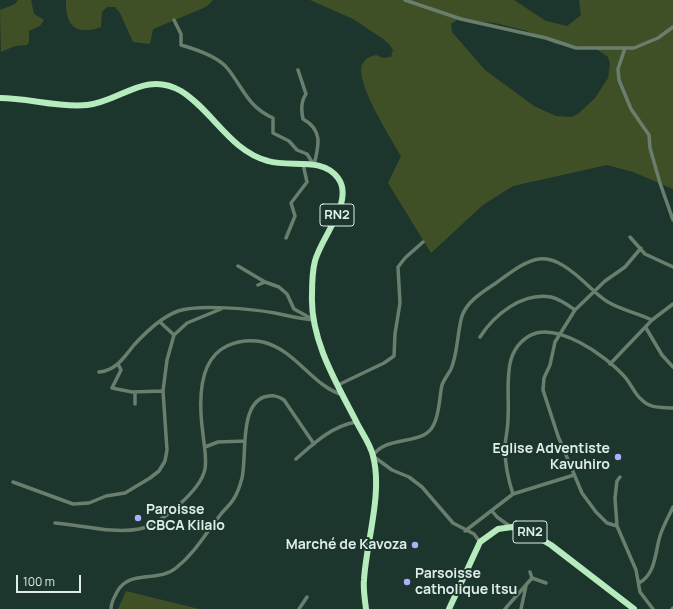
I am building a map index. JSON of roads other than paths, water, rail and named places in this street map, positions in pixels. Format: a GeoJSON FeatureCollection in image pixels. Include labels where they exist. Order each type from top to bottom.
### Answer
{"type":"FeatureCollection","features":[{"type":"Feature","properties":{"kind":"highway","name":"RN2"},"geometry":{"type":"LineString","coordinates":[[0,98],[26,99],[74,106],[89,105],[101,102],[131,88],[151,84],[166,85],[180,91],[193,100],[230,138],[250,154],[268,162],[303,162],[329,170],[337,176],[344,193],[343,202],[324,237],[315,261],[311,302],[319,341],[343,396],[373,456],[375,499],[364,582],[366,609]]}},
{"type":"Feature","properties":{"kind":"highway","name":"RN2"},"geometry":{"type":"LineString","coordinates":[[449,609],[480,542],[498,529],[512,527],[526,530],[551,545],[634,609]]}},
{"type":"Feature","properties":{"kind":"street"},"geometry":{"type":"LineString","coordinates":[[405,0],[461,19],[546,38],[576,48],[625,48],[644,44],[658,38],[673,27]]}},
{"type":"Feature","properties":{"kind":"street"},"geometry":{"type":"LineString","coordinates":[[174,20],[181,34],[181,45],[196,49],[227,67],[259,112],[273,118],[273,133],[288,141],[297,150],[307,154],[314,165]]}},
{"type":"Feature","properties":{"kind":"street"},"geometry":{"type":"LineString","coordinates":[[625,48],[619,65],[619,80],[632,109],[649,135],[650,148],[673,220]]}},
{"type":"Feature","properties":{"kind":"street"},"geometry":{"type":"LineString","coordinates":[[298,70],[306,94],[303,98],[301,111],[303,119],[312,124],[318,136],[318,147],[314,165]]}},
{"type":"Feature","properties":{"kind":"street"},"geometry":{"type":"LineString","coordinates":[[286,238],[295,216],[291,203],[307,182],[303,162]]}},
{"type":"Feature","properties":{"kind":"street"},"geometry":{"type":"LineString","coordinates":[[630,237],[645,254],[659,262],[673,267]]}},
{"type":"Feature","properties":{"kind":"street"},"geometry":{"type":"LineString","coordinates":[[338,385],[358,377],[394,356],[394,334],[400,303],[398,267],[405,258],[423,242]]}},
{"type":"Feature","properties":{"kind":"street"},"geometry":{"type":"LineString","coordinates":[[617,526],[607,523],[596,512],[582,493],[546,404],[543,390],[544,378],[550,365],[552,353],[560,333],[575,310],[595,291],[625,267],[641,248]]}},
{"type":"Feature","properties":{"kind":"street"},"geometry":{"type":"LineString","coordinates":[[480,542],[474,534],[465,531],[453,523],[418,483],[409,476],[392,470],[373,456],[381,447],[423,435],[433,427],[442,384],[451,370],[463,314],[474,300],[485,290],[526,263],[541,258],[548,258],[559,263],[608,302],[652,320]]}},
{"type":"Feature","properties":{"kind":"street"},"geometry":{"type":"LineString","coordinates":[[238,266],[265,282],[279,287],[287,294],[294,309],[314,320]]}},
{"type":"Feature","properties":{"kind":"street"},"geometry":{"type":"LineString","coordinates":[[258,285],[265,282]]}},
{"type":"Feature","properties":{"kind":"street"},"geometry":{"type":"LineString","coordinates":[[480,337],[487,326],[509,307],[535,297],[552,297],[575,310]]}},
{"type":"Feature","properties":{"kind":"street"},"geometry":{"type":"LineString","coordinates":[[610,364],[652,320],[673,304]]}},
{"type":"Feature","properties":{"kind":"street"},"geometry":{"type":"LineString","coordinates":[[99,372],[110,369],[118,364],[135,345],[160,322],[177,311],[188,308],[276,313],[300,319],[314,320]]}},
{"type":"Feature","properties":{"kind":"street"},"geometry":{"type":"LineString","coordinates":[[13,482],[73,504],[89,503],[106,496],[125,492],[138,486],[159,471],[167,450],[163,391],[167,360],[174,335],[187,323],[221,309]]}},
{"type":"Feature","properties":{"kind":"street"},"geometry":{"type":"LineString","coordinates":[[160,322],[174,335]]}},
{"type":"Feature","properties":{"kind":"street"},"geometry":{"type":"LineString","coordinates":[[646,328],[662,355],[673,367]]}},
{"type":"Feature","properties":{"kind":"street"},"geometry":{"type":"LineString","coordinates":[[513,494],[506,465],[505,448],[508,432],[509,363],[515,349],[522,341],[533,334],[545,331],[560,333],[576,340],[624,376],[642,401],[653,407],[673,408]]}},
{"type":"Feature","properties":{"kind":"street"},"geometry":{"type":"LineString","coordinates":[[55,523],[103,528],[132,529],[146,526],[183,502],[196,488],[205,471],[205,447],[200,408],[203,379],[216,354],[229,345],[252,341],[273,346],[290,356],[334,393],[343,396]]}},
{"type":"Feature","properties":{"kind":"street"},"geometry":{"type":"LineString","coordinates":[[118,364],[121,370],[112,388],[135,392],[163,391]]}},
{"type":"Feature","properties":{"kind":"street"},"geometry":{"type":"LineString","coordinates":[[134,404],[135,392]]}},
{"type":"Feature","properties":{"kind":"street"},"geometry":{"type":"LineString","coordinates":[[111,609],[111,603],[121,585],[129,580],[168,573],[175,569],[196,548],[232,502],[238,491],[244,463],[249,413],[254,404],[262,398],[278,395],[293,410],[314,444]]}},
{"type":"Feature","properties":{"kind":"street"},"geometry":{"type":"LineString","coordinates":[[296,459],[314,444],[343,424],[356,422]]}},
{"type":"Feature","properties":{"kind":"street"},"geometry":{"type":"LineString","coordinates":[[205,447],[224,442],[245,441]]}},
{"type":"Feature","properties":{"kind":"street"},"geometry":{"type":"LineString","coordinates":[[465,531],[513,494],[574,474]]}},
{"type":"Feature","properties":{"kind":"street"},"geometry":{"type":"LineString","coordinates":[[620,477],[617,481],[615,498],[617,526],[636,570],[640,592],[653,609]]}},
{"type":"Feature","properties":{"kind":"street"},"geometry":{"type":"LineString","coordinates":[[639,583],[647,577],[654,564],[660,534],[673,507]]}},
{"type":"Feature","properties":{"kind":"street"},"geometry":{"type":"LineString","coordinates":[[492,511],[497,517],[512,527]]}},
{"type":"Feature","properties":{"kind":"street"},"geometry":{"type":"LineString","coordinates":[[530,572],[532,578]]}},
{"type":"Feature","properties":{"kind":"street"},"geometry":{"type":"LineString","coordinates":[[532,578],[546,583]]}},
{"type":"Feature","properties":{"kind":"street"},"geometry":{"type":"LineString","coordinates":[[505,609],[532,578]]}},
{"type":"Feature","properties":{"kind":"street"},"geometry":{"type":"LineString","coordinates":[[521,609],[526,585]]}},
{"type":"Feature","properties":{"kind":"street"},"geometry":{"type":"LineString","coordinates":[[299,609],[307,597]]}},
{"type":"Feature","properties":{"kind":"place","name":"Eglise Adventiste Kavuhiro"},"geometry":{"type":"Point","coordinates":[618,457]}},
{"type":"Feature","properties":{"kind":"place","name":"Paroisse CBCA Kilalo"},"geometry":{"type":"Point","coordinates":[138,518]}},
{"type":"Feature","properties":{"kind":"place","name":"Marché de Kavoza"},"geometry":{"type":"Point","coordinates":[415,545]}},
{"type":"Feature","properties":{"kind":"place","name":"Parsoisse catholique Itsu"},"geometry":{"type":"Point","coordinates":[407,582]}}]}
